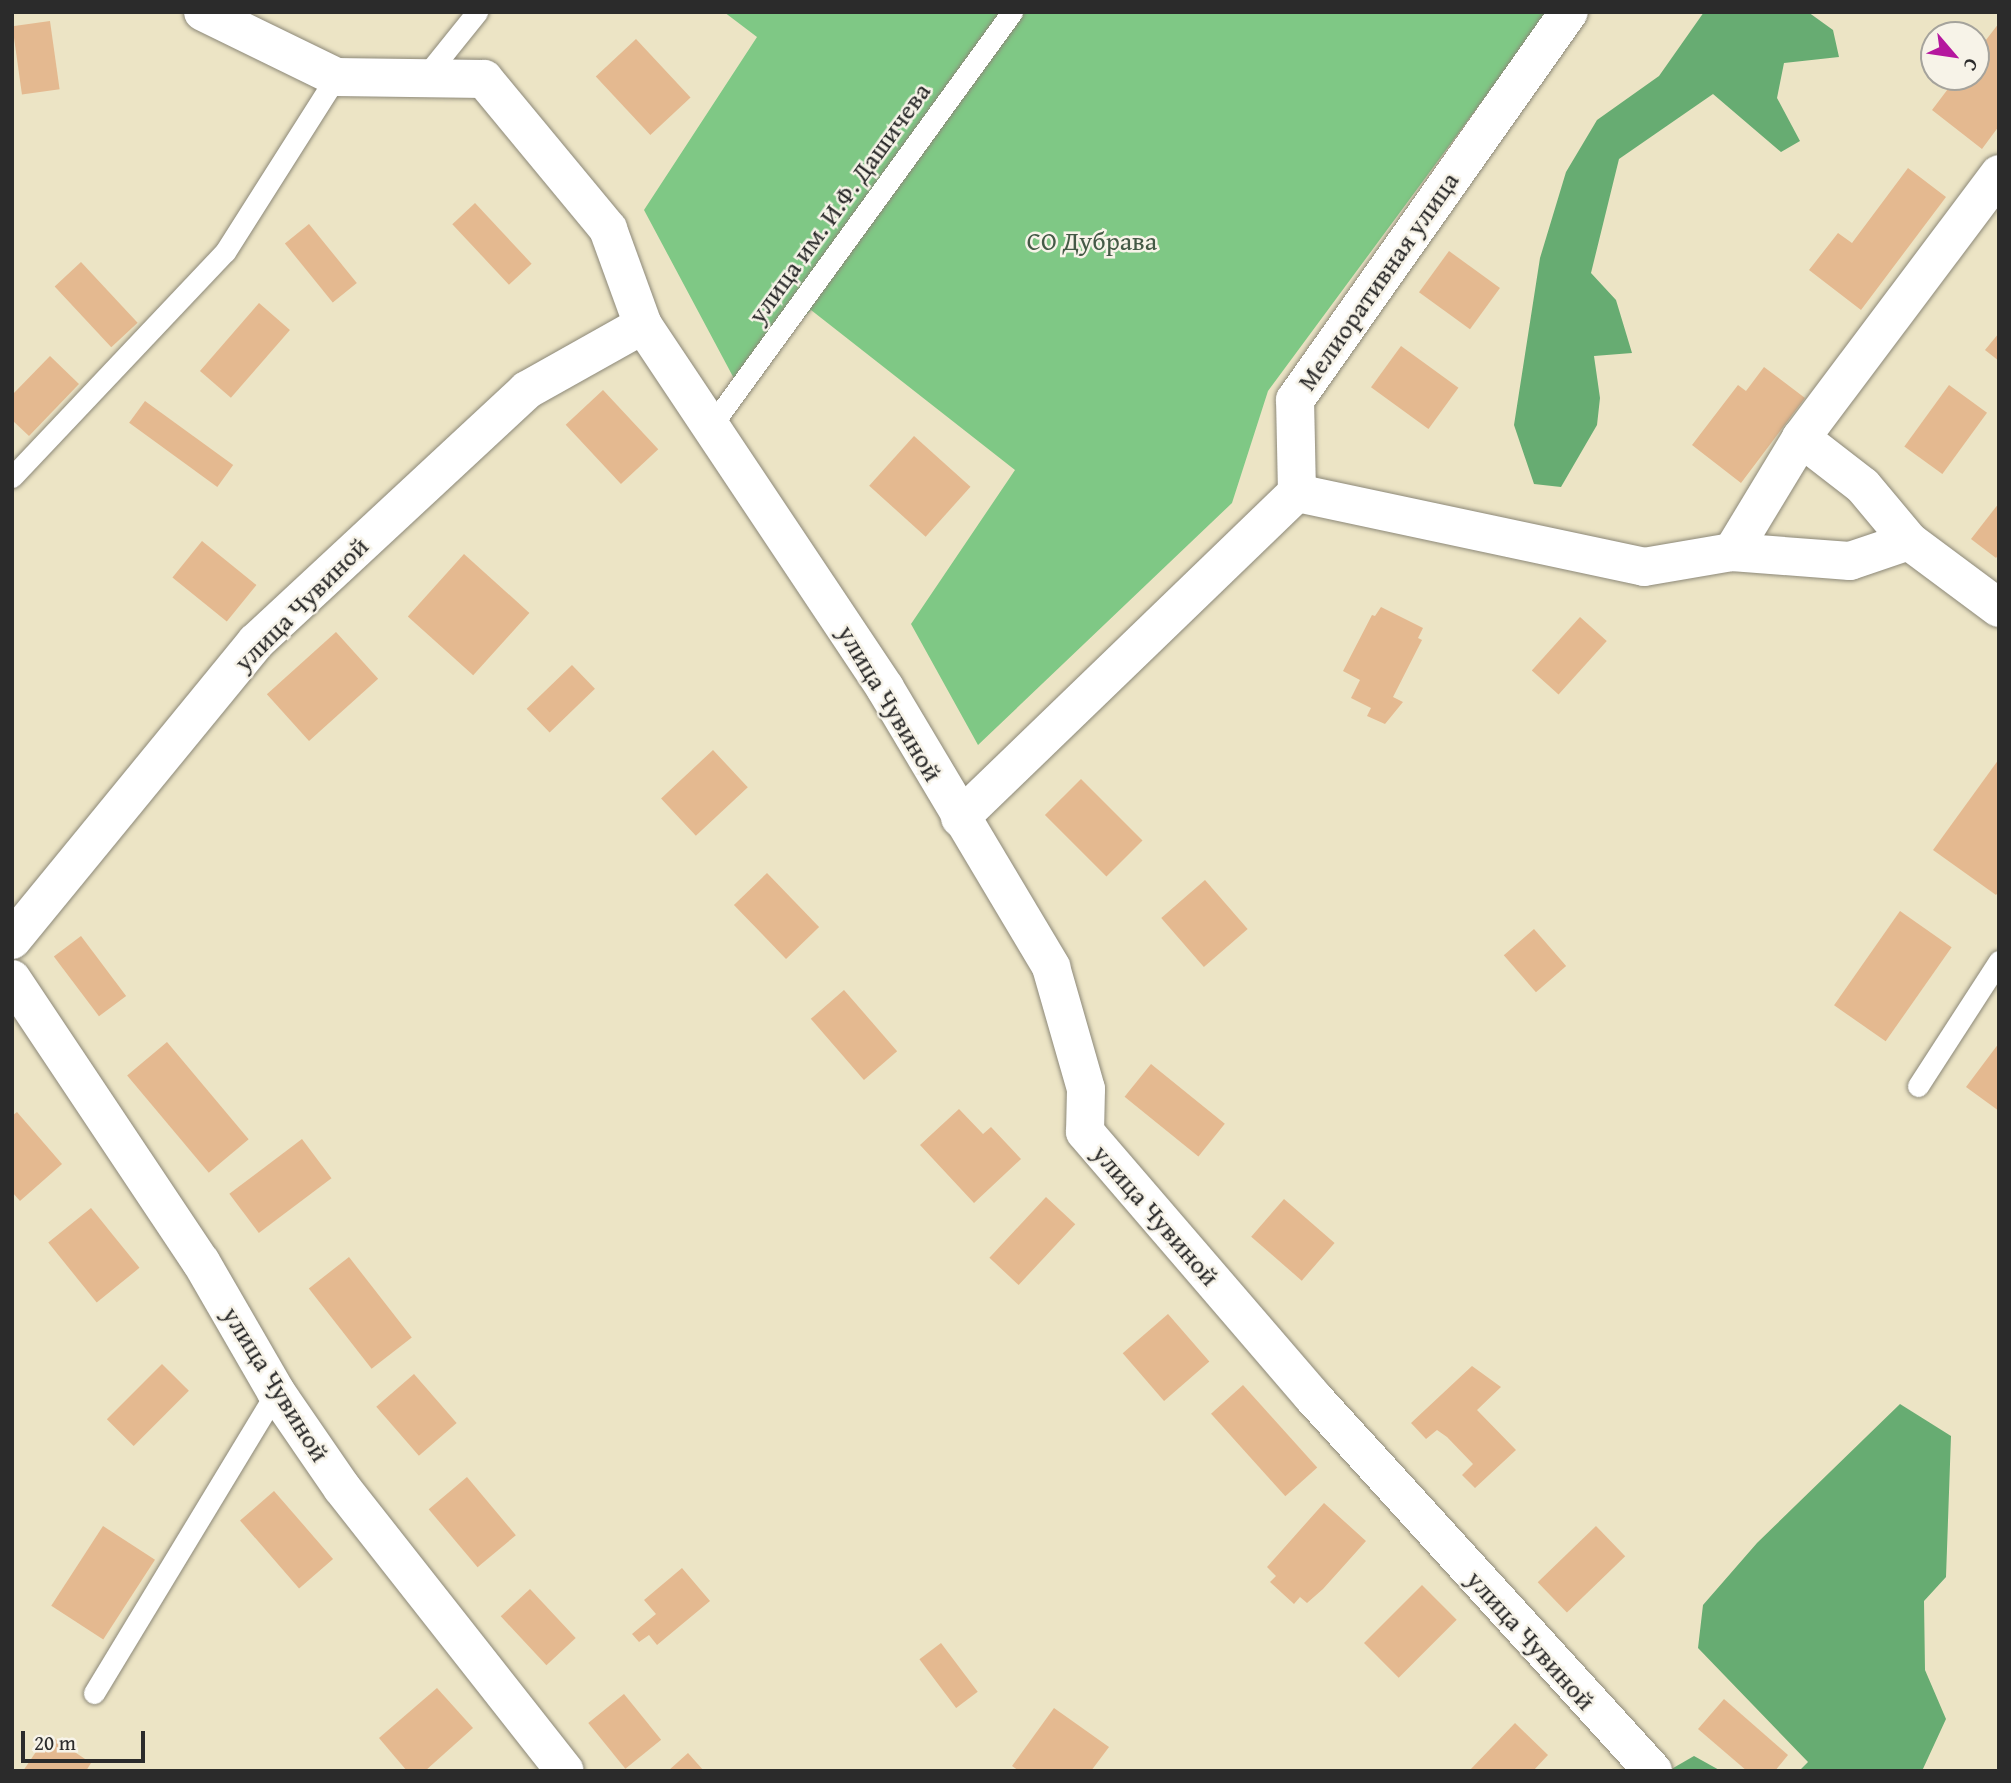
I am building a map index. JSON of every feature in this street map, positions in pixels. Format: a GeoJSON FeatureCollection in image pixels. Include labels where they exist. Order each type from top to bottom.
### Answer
{"type":"FeatureCollection","features":[{"type":"Feature","properties":{"kind":"street","name":"улица Чувиной"},"geometry":{"type":"LineString","coordinates":[[203,12],[336,77],[484,79],[608,229],[643,325],[885,688],[1051,967],[1086,1089],[1085,1132],[1312,1396],[1653,1771]]}},
{"type":"Feature","properties":{"kind":"street","name":"Мелиоративная улица"},"geometry":{"type":"LineString","coordinates":[[1297,493],[1295,400],[1569,12]]}},
{"type":"Feature","properties":{"kind":"street"},"geometry":{"type":"LineString","coordinates":[[1732,552],[1801,438],[1999,174]]}},
{"type":"Feature","properties":{"kind":"street","name":"улица Чувиной"},"geometry":{"type":"LineString","coordinates":[[12,940],[256,642],[527,390],[643,325]]}},
{"type":"Feature","properties":{"kind":"street"},"geometry":{"type":"LineString","coordinates":[[1801,438],[1863,486],[1909,541],[1999,608]]}},
{"type":"Feature","properties":{"kind":"street"},"geometry":{"type":"LineString","coordinates":[[960,818],[1297,493],[1644,567],[1732,552],[1850,561],[1909,541]]}},
{"type":"Feature","properties":{"kind":"street","name":"улица Чувиной"},"geometry":{"type":"LineString","coordinates":[[12,979],[201,1262],[276,1392],[342,1488],[565,1771]]}},
{"type":"Feature","properties":{"kind":"lane"},"geometry":{"type":"LineString","coordinates":[[424,78],[477,12]]}},
{"type":"Feature","properties":{"kind":"lane","name":"улица им. И.Ф. Дашичева"},"geometry":{"type":"LineString","coordinates":[[710,426],[1012,12]]}},
{"type":"Feature","properties":{"kind":"lane"},"geometry":{"type":"LineString","coordinates":[[12,477],[225,252],[336,77]]}},
{"type":"Feature","properties":{"kind":"lane"},"geometry":{"type":"LineString","coordinates":[[1918,1086],[1999,961]]}},
{"type":"Feature","properties":{"kind":"lane"},"geometry":{"type":"LineString","coordinates":[[94,1693],[276,1392]]}},
{"type":"Feature","properties":{"kind":"green space","name":"СО Дубрава"},"geometry":{"type":"Polygon","coordinates":[[[724,12],[1548,12],[1268,391],[1232,503],[978,745],[911,624],[1015,470],[811,310],[738,386],[644,210],[757,37],[724,12]]]}},
{"type":"Feature","properties":{"kind":"green space"},"geometry":{"type":"Polygon","coordinates":[[[1704,12],[1808,12],[1833,30],[1839,57],[1784,63],[1777,98],[1800,141],[1781,152],[1713,94],[1619,159],[1591,273],[1616,300],[1632,353],[1594,356],[1600,398],[1597,425],[1561,487],[1534,484],[1514,425],[1540,258],[1566,172],[1597,120],[1659,76],[1704,12]]]}},
{"type":"Feature","properties":{"kind":"green space"},"geometry":{"type":"Polygon","coordinates":[[[1900,1404],[1951,1436],[1946,1577],[1924,1601],[1925,1670],[1946,1719],[1922,1771],[1799,1771],[1808,1762],[1698,1648],[1703,1605],[1757,1543],[1900,1404]]]}},
{"type":"Feature","properties":{"kind":"green space"},"geometry":{"type":"Polygon","coordinates":[[[1694,1756],[1721,1771],[1668,1771],[1694,1756]]]}},
{"type":"Feature","properties":{"kind":"building"},"geometry":{"type":"Polygon","coordinates":[[[50,21],[60,89],[22,95],[12,26],[50,21]]]}},
{"type":"Feature","properties":{"kind":"building"},"geometry":{"type":"Polygon","coordinates":[[[1999,23],[1999,126],[1982,149],[1932,110],[1946,91],[1990,91],[1990,35],[1999,23]]]}},
{"type":"Feature","properties":{"kind":"building"},"geometry":{"type":"Polygon","coordinates":[[[636,39],[691,98],[650,135],[596,77],[636,39]]]}},
{"type":"Feature","properties":{"kind":"building"},"geometry":{"type":"Polygon","coordinates":[[[1908,168],[1946,197],[1861,310],[1809,270],[1838,233],[1852,243],[1908,168]]]}},
{"type":"Feature","properties":{"kind":"building"},"geometry":{"type":"Polygon","coordinates":[[[475,203],[532,264],[509,285],[452,224],[475,203]]]}},
{"type":"Feature","properties":{"kind":"building"},"geometry":{"type":"Polygon","coordinates":[[[309,224],[357,283],[333,303],[285,244],[309,224]]]}},
{"type":"Feature","properties":{"kind":"building"},"geometry":{"type":"Polygon","coordinates":[[[1449,251],[1500,288],[1470,329],[1419,292],[1449,251]]]}},
{"type":"Feature","properties":{"kind":"building"},"geometry":{"type":"Polygon","coordinates":[[[81,262],[138,323],[111,347],[55,287],[81,262]]]}},
{"type":"Feature","properties":{"kind":"building"},"geometry":{"type":"Polygon","coordinates":[[[259,303],[290,330],[231,398],[200,371],[259,303]]]}},
{"type":"Feature","properties":{"kind":"building"},"geometry":{"type":"Polygon","coordinates":[[[1999,333],[1999,361],[1985,350],[1999,333]]]}},
{"type":"Feature","properties":{"kind":"building"},"geometry":{"type":"Polygon","coordinates":[[[1401,346],[1458,388],[1428,429],[1371,387],[1401,346]]]}},
{"type":"Feature","properties":{"kind":"building"},"geometry":{"type":"Polygon","coordinates":[[[50,356],[79,384],[29,436],[12,420],[12,395],[50,356]]]}},
{"type":"Feature","properties":{"kind":"building"},"geometry":{"type":"Polygon","coordinates":[[[1764,367],[1805,398],[1741,483],[1692,445],[1738,385],[1746,391],[1764,367]]]}},
{"type":"Feature","properties":{"kind":"building"},"geometry":{"type":"Polygon","coordinates":[[[1949,385],[1987,413],[1942,474],[1904,446],[1949,385]]]}},
{"type":"Feature","properties":{"kind":"building"},"geometry":{"type":"Polygon","coordinates":[[[603,390],[658,449],[621,484],[566,425],[603,390]]]}},
{"type":"Feature","properties":{"kind":"building"},"geometry":{"type":"Polygon","coordinates":[[[145,401],[233,465],[217,487],[129,423],[145,401]]]}},
{"type":"Feature","properties":{"kind":"building"},"geometry":{"type":"Polygon","coordinates":[[[914,436],[970,487],[926,537],[869,486],[914,436]]]}},
{"type":"Feature","properties":{"kind":"building"},"geometry":{"type":"Polygon","coordinates":[[[1999,503],[1999,554],[1996,558],[1971,539],[1999,503]]]}},
{"type":"Feature","properties":{"kind":"building"},"geometry":{"type":"Polygon","coordinates":[[[202,541],[256,585],[227,622],[172,578],[202,541]]]}},
{"type":"Feature","properties":{"kind":"building"},"geometry":{"type":"Polygon","coordinates":[[[464,554],[529,613],[473,675],[408,616],[464,554]]]}},
{"type":"Feature","properties":{"kind":"building"},"geometry":{"type":"Polygon","coordinates":[[[1381,607],[1423,628],[1418,638],[1422,640],[1393,697],[1403,702],[1385,724],[1367,716],[1371,708],[1351,698],[1360,680],[1343,671],[1372,615],[1375,616],[1381,607]]]}},
{"type":"Feature","properties":{"kind":"building"},"geometry":{"type":"Polygon","coordinates":[[[1580,617],[1607,641],[1559,695],[1532,671],[1580,617]]]}},
{"type":"Feature","properties":{"kind":"building"},"geometry":{"type":"Polygon","coordinates":[[[336,632],[378,679],[309,741],[267,694],[336,632]]]}},
{"type":"Feature","properties":{"kind":"building"},"geometry":{"type":"Polygon","coordinates":[[[572,665],[595,689],[550,733],[527,709],[572,665]]]}},
{"type":"Feature","properties":{"kind":"building"},"geometry":{"type":"Polygon","coordinates":[[[713,750],[748,787],[696,836],[661,798],[713,750]]]}},
{"type":"Feature","properties":{"kind":"building"},"geometry":{"type":"Polygon","coordinates":[[[1999,759],[1999,891],[1996,895],[1933,850],[1999,759]]]}},
{"type":"Feature","properties":{"kind":"building"},"geometry":{"type":"Polygon","coordinates":[[[1081,779],[1143,841],[1106,877],[1045,815],[1081,779]]]}},
{"type":"Feature","properties":{"kind":"building"},"geometry":{"type":"Polygon","coordinates":[[[767,873],[819,927],[786,959],[734,905],[767,873]]]}},
{"type":"Feature","properties":{"kind":"building"},"geometry":{"type":"Polygon","coordinates":[[[1205,880],[1248,929],[1204,967],[1161,918],[1205,880]]]}},
{"type":"Feature","properties":{"kind":"building"},"geometry":{"type":"Polygon","coordinates":[[[1900,911],[1952,947],[1886,1041],[1834,1005],[1900,911]]]}},
{"type":"Feature","properties":{"kind":"building"},"geometry":{"type":"Polygon","coordinates":[[[1534,929],[1566,966],[1536,992],[1504,955],[1534,929]]]}},
{"type":"Feature","properties":{"kind":"building"},"geometry":{"type":"Polygon","coordinates":[[[81,936],[126,996],[99,1016],[54,956],[81,936]]]}},
{"type":"Feature","properties":{"kind":"building"},"geometry":{"type":"Polygon","coordinates":[[[844,990],[897,1051],[864,1080],[811,1019],[844,990]]]}},
{"type":"Feature","properties":{"kind":"building"},"geometry":{"type":"Polygon","coordinates":[[[167,1042],[249,1139],[209,1173],[127,1075],[167,1042]]]}},
{"type":"Feature","properties":{"kind":"building"},"geometry":{"type":"Polygon","coordinates":[[[1999,1043],[1999,1111],[1966,1087],[1999,1043]]]}},
{"type":"Feature","properties":{"kind":"building"},"geometry":{"type":"Polygon","coordinates":[[[1151,1064],[1225,1124],[1198,1156],[1125,1097],[1151,1064]]]}},
{"type":"Feature","properties":{"kind":"building"},"geometry":{"type":"Polygon","coordinates":[[[959,1109],[983,1134],[991,1127],[1021,1159],[974,1203],[920,1145],[959,1109]]]}},
{"type":"Feature","properties":{"kind":"building"},"geometry":{"type":"Polygon","coordinates":[[[17,1112],[62,1164],[20,1201],[12,1192],[12,1116],[17,1112]]]}},
{"type":"Feature","properties":{"kind":"building"},"geometry":{"type":"Polygon","coordinates":[[[302,1139],[331,1178],[259,1233],[229,1194],[302,1139]]]}},
{"type":"Feature","properties":{"kind":"building"},"geometry":{"type":"Polygon","coordinates":[[[1046,1197],[1075,1224],[1019,1285],[989,1258],[1046,1197]]]}},
{"type":"Feature","properties":{"kind":"building"},"geometry":{"type":"Polygon","coordinates":[[[1284,1199],[1335,1243],[1302,1281],[1251,1237],[1284,1199]]]}},
{"type":"Feature","properties":{"kind":"building"},"geometry":{"type":"Polygon","coordinates":[[[91,1208],[139,1268],[97,1302],[48,1243],[91,1208]]]}},
{"type":"Feature","properties":{"kind":"building"},"geometry":{"type":"Polygon","coordinates":[[[349,1257],[412,1337],[372,1369],[309,1288],[349,1257]]]}},
{"type":"Feature","properties":{"kind":"building"},"geometry":{"type":"Polygon","coordinates":[[[1168,1314],[1209,1362],[1164,1401],[1123,1353],[1168,1314]]]}},
{"type":"Feature","properties":{"kind":"building"},"geometry":{"type":"Polygon","coordinates":[[[162,1364],[189,1391],[134,1446],[107,1419],[162,1364]]]}},
{"type":"Feature","properties":{"kind":"building"},"geometry":{"type":"Polygon","coordinates":[[[1472,1366],[1501,1387],[1477,1410],[1516,1450],[1475,1488],[1462,1475],[1473,1464],[1447,1437],[1437,1430],[1426,1439],[1411,1423],[1472,1366]]]}},
{"type":"Feature","properties":{"kind":"building"},"geometry":{"type":"Polygon","coordinates":[[[414,1374],[457,1423],[419,1456],[376,1407],[414,1374]]]}},
{"type":"Feature","properties":{"kind":"building"},"geometry":{"type":"Polygon","coordinates":[[[1243,1385],[1317,1467],[1285,1496],[1211,1414],[1243,1385]]]}},
{"type":"Feature","properties":{"kind":"building"},"geometry":{"type":"Polygon","coordinates":[[[467,1477],[516,1535],[478,1567],[429,1509],[467,1477]]]}},
{"type":"Feature","properties":{"kind":"building"},"geometry":{"type":"Polygon","coordinates":[[[274,1491],[333,1559],[299,1588],[240,1521],[274,1491]]]}},
{"type":"Feature","properties":{"kind":"building"},"geometry":{"type":"Polygon","coordinates":[[[1324,1503],[1366,1541],[1307,1603],[1300,1597],[1294,1604],[1270,1582],[1276,1576],[1267,1567],[1324,1503]]]}},
{"type":"Feature","properties":{"kind":"building"},"geometry":{"type":"Polygon","coordinates":[[[103,1526],[155,1560],[103,1639],[51,1606],[103,1526]]]}},
{"type":"Feature","properties":{"kind":"building"},"geometry":{"type":"Polygon","coordinates":[[[1596,1526],[1625,1556],[1567,1612],[1538,1582],[1596,1526]]]}},
{"type":"Feature","properties":{"kind":"building"},"geometry":{"type":"Polygon","coordinates":[[[682,1568],[710,1601],[657,1645],[649,1635],[639,1642],[632,1634],[656,1614],[644,1600],[682,1568]]]}},
{"type":"Feature","properties":{"kind":"building"},"geometry":{"type":"Polygon","coordinates":[[[1422,1585],[1457,1620],[1399,1678],[1364,1643],[1422,1585]]]}},
{"type":"Feature","properties":{"kind":"building"},"geometry":{"type":"Polygon","coordinates":[[[530,1589],[576,1638],[546,1665],[501,1616],[530,1589]]]}},
{"type":"Feature","properties":{"kind":"building"},"geometry":{"type":"Polygon","coordinates":[[[941,1643],[978,1692],[956,1708],[919,1659],[941,1643]]]}},
{"type":"Feature","properties":{"kind":"building"},"geometry":{"type":"Polygon","coordinates":[[[437,1688],[473,1728],[425,1771],[407,1771],[379,1738],[437,1688]]]}},
{"type":"Feature","properties":{"kind":"building"},"geometry":{"type":"Polygon","coordinates":[[[624,1694],[661,1740],[625,1769],[588,1723],[624,1694]]]}},
{"type":"Feature","properties":{"kind":"building"},"geometry":{"type":"Polygon","coordinates":[[[1724,1699],[1788,1755],[1775,1771],[1747,1771],[1698,1729],[1724,1699]]]}},
{"type":"Feature","properties":{"kind":"building"},"geometry":{"type":"Polygon","coordinates":[[[1054,1708],[1109,1747],[1091,1771],[1019,1771],[1012,1766],[1054,1708]]]}},
{"type":"Feature","properties":{"kind":"building"},"geometry":{"type":"Polygon","coordinates":[[[1515,1723],[1548,1755],[1533,1771],[1469,1771],[1515,1723]]]}},
{"type":"Feature","properties":{"kind":"building"},"geometry":{"type":"Polygon","coordinates":[[[48,1734],[91,1763],[86,1771],[23,1771],[48,1734]]]}},
{"type":"Feature","properties":{"kind":"building"},"geometry":{"type":"Polygon","coordinates":[[[688,1753],[704,1771],[668,1771],[688,1753]]]}}]}
